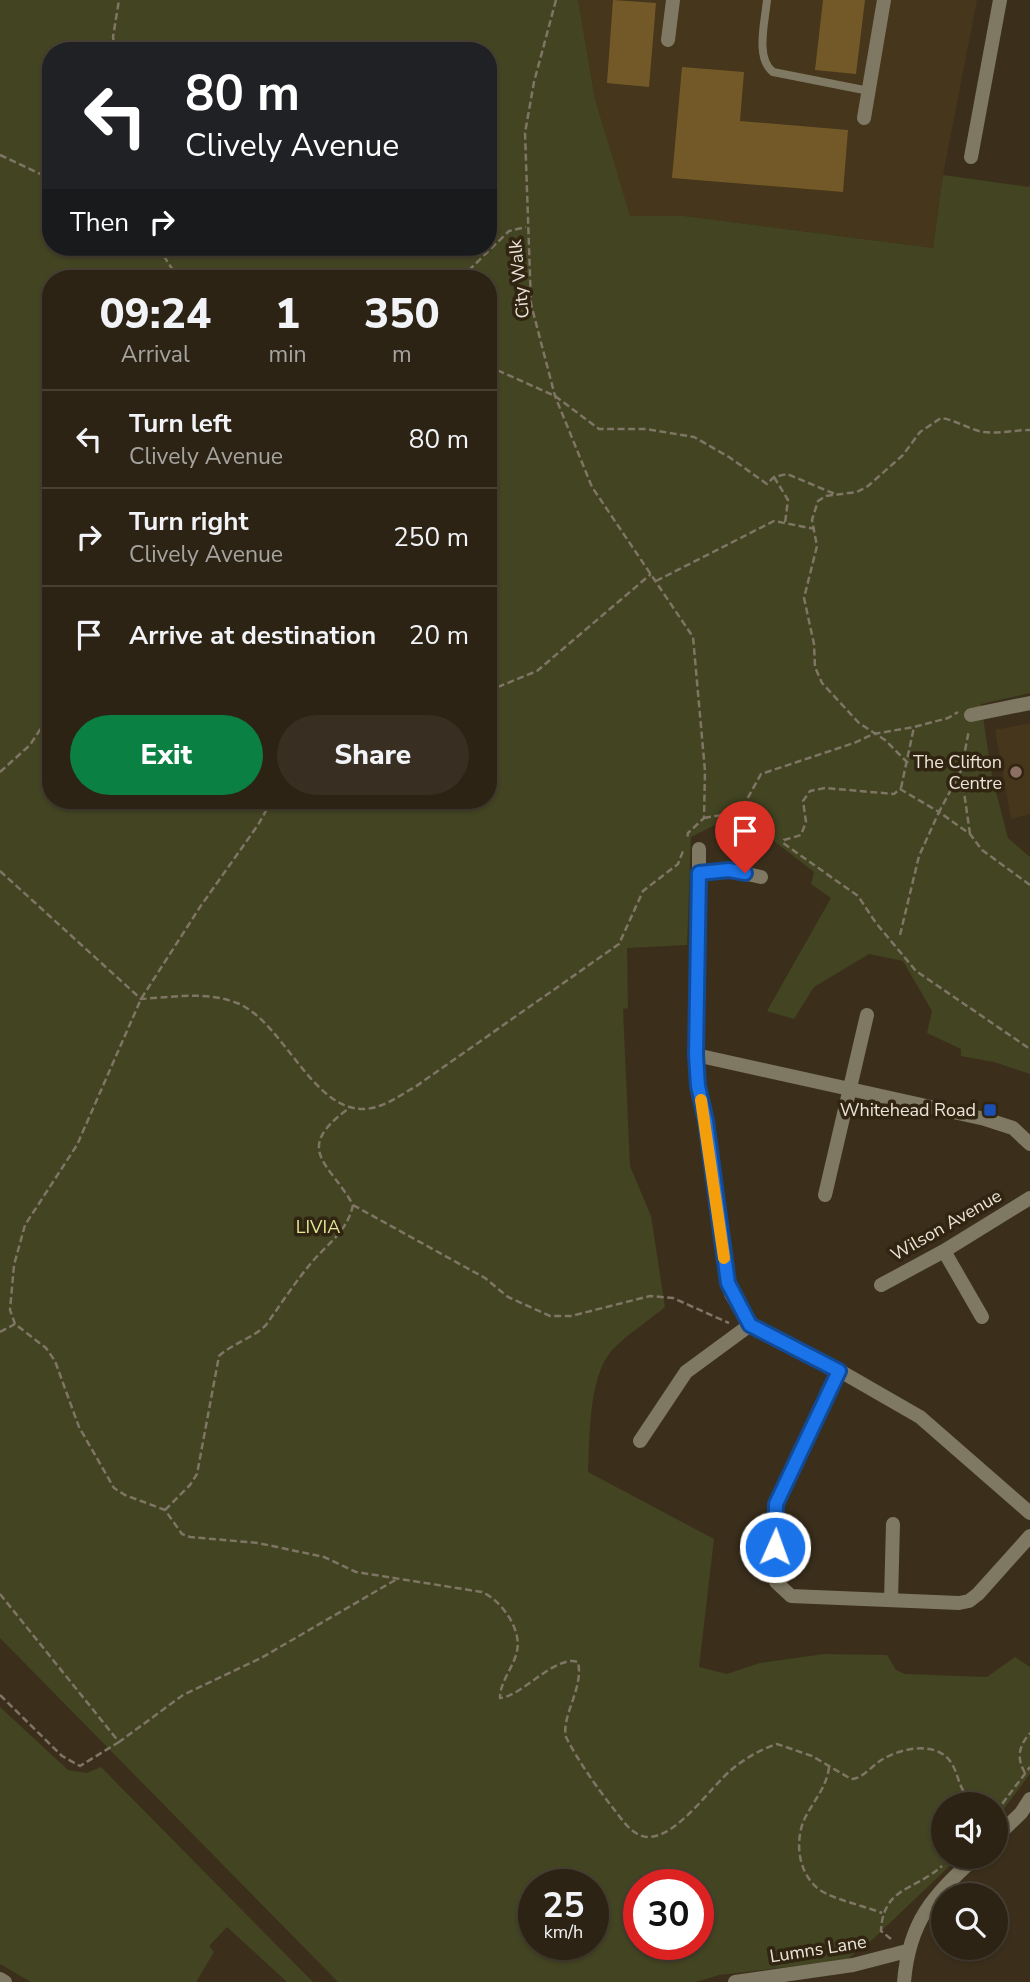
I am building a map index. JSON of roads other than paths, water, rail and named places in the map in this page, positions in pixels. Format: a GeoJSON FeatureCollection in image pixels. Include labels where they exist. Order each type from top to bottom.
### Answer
{"type":"FeatureCollection","features":[{"type":"Feature","properties":{"kind":"street"},"geometry":{"type":"LineString","coordinates":[[668,40],[673,0]]}},
{"type":"Feature","properties":{"kind":"street"},"geometry":{"type":"LineString","coordinates":[[864,118],[884,0]]}},
{"type":"Feature","properties":{"kind":"street"},"geometry":{"type":"LineString","coordinates":[[971,157],[1000,0]]}},
{"type":"Feature","properties":{"kind":"street"},"geometry":{"type":"LineString","coordinates":[[971,716],[1030,703]]}},
{"type":"Feature","properties":{"kind":"street"},"geometry":{"type":"LineString","coordinates":[[692,847],[699,873],[696,1055],[698,1086],[706,1121],[728,1283],[747,1327],[839,1371],[920,1418],[1030,1513]]}},
{"type":"Feature","properties":{"kind":"street"},"geometry":{"type":"LineString","coordinates":[[699,873],[729,870],[761,877]]}},
{"type":"Feature","properties":{"kind":"street"},"geometry":{"type":"LineString","coordinates":[[825,1195],[867,1015]]}},
{"type":"Feature","properties":{"kind":"street"},"geometry":{"type":"LineString","coordinates":[[696,1055],[985,1119],[1013,1128],[1030,1144]]}},
{"type":"Feature","properties":{"kind":"street","name":"Wilson Avenue"},"geometry":{"type":"LineString","coordinates":[[881,1284],[944,1251],[1030,1198]]}},
{"type":"Feature","properties":{"kind":"street"},"geometry":{"type":"LineString","coordinates":[[944,1251],[982,1317]]}},
{"type":"Feature","properties":{"kind":"street"},"geometry":{"type":"LineString","coordinates":[[640,1441],[686,1372],[747,1327]]}},
{"type":"Feature","properties":{"kind":"street"},"geometry":{"type":"LineString","coordinates":[[839,1371],[776,1504],[774,1569],[776,1582],[782,1590],[791,1596],[959,1603],[970,1601],[1030,1536]]}},
{"type":"Feature","properties":{"kind":"street"},"geometry":{"type":"LineString","coordinates":[[891,1600],[893,1524]]}},
{"type":"Feature","properties":{"kind":"street"},"geometry":{"type":"LineString","coordinates":[[1008,1824],[1030,1799]]}},
{"type":"Feature","properties":{"kind":"street"},"geometry":{"type":"LineString","coordinates":[[904,1982],[906,1951],[919,1921],[940,1893],[964,1869]]}},
{"type":"Feature","properties":{"kind":"street","name":"Lumns Lane"},"geometry":{"type":"LineString","coordinates":[[735,1982],[853,1965],[906,1951]]}},
{"type":"Feature","properties":{"kind":"street"},"geometry":{"type":"LineString","coordinates":[[0,1979],[5,1982]]}},
{"type":"Feature","properties":{"kind":"lane"},"geometry":{"type":"LineString","coordinates":[[767,0],[763,57],[766,67],[774,72],[869,91]]}},
{"type":"Feature","properties":{"kind":"place","name":"The Clifton Centre"},"geometry":{"type":"Point","coordinates":[1016,772]}},
{"type":"Feature","properties":{"kind":"place","name":"Whitehead Road"},"geometry":{"type":"Point","coordinates":[990,1110]}},
{"type":"Feature","properties":{"kind":"park label","name":"LIVIA"},"geometry":{"type":"Point","coordinates":[318,1227]}}]}
